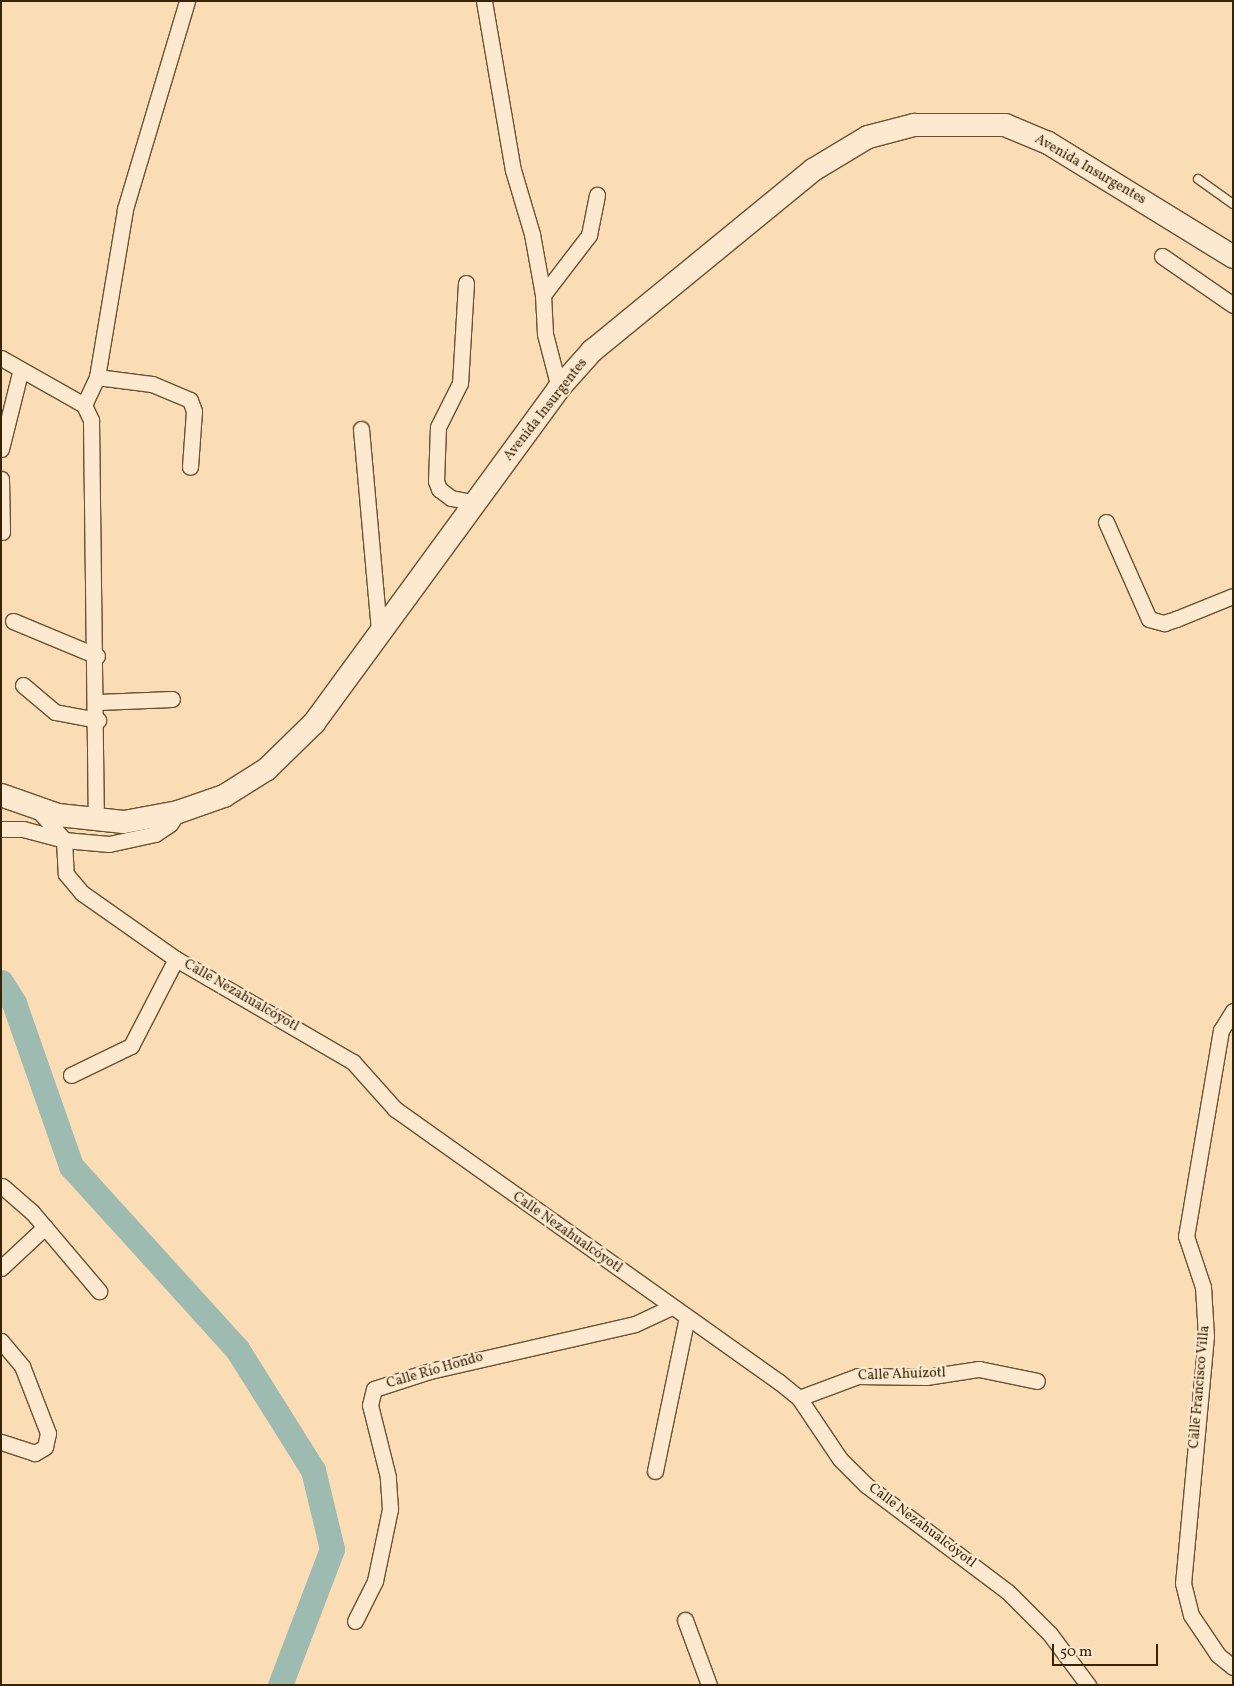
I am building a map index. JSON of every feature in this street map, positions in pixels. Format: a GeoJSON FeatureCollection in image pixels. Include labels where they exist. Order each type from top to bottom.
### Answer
{"type":"FeatureCollection","features":[{"type":"Feature","properties":{"kind":"main road","name":"Avenida Insurgentes"},"geometry":{"type":"LineString","coordinates":[[1,795],[36,808],[96,821],[124,822],[178,812],[224,796],[274,764],[314,723],[379,629],[476,503],[559,388],[592,351],[813,170],[868,136],[914,125],[962,122],[1014,128],[1048,143],[1233,257]]}},
{"type":"Feature","properties":{"kind":"street"},"geometry":{"type":"LineString","coordinates":[[84,405],[97,377],[125,209],[187,1]]}},
{"type":"Feature","properties":{"kind":"street"},"geometry":{"type":"LineString","coordinates":[[484,1],[513,170],[532,234],[543,295],[545,334],[559,388]]}},
{"type":"Feature","properties":{"kind":"street"},"geometry":{"type":"LineString","coordinates":[[543,295],[589,235],[597,194]]}},
{"type":"Feature","properties":{"kind":"street"},"geometry":{"type":"LineString","coordinates":[[1162,256],[1233,305]]}},
{"type":"Feature","properties":{"kind":"street"},"geometry":{"type":"LineString","coordinates":[[466,283],[460,383],[438,427],[436,481],[443,494],[476,503]]}},
{"type":"Feature","properties":{"kind":"street"},"geometry":{"type":"LineString","coordinates":[[1,358],[84,405],[93,428],[98,702],[96,821]]}},
{"type":"Feature","properties":{"kind":"street"},"geometry":{"type":"LineString","coordinates":[[1,449],[21,369]]}},
{"type":"Feature","properties":{"kind":"street"},"geometry":{"type":"LineString","coordinates":[[97,377],[152,384],[190,400],[194,411],[190,467]]}},
{"type":"Feature","properties":{"kind":"street"},"geometry":{"type":"LineString","coordinates":[[361,429],[379,629]]}},
{"type":"Feature","properties":{"kind":"street"},"geometry":{"type":"LineString","coordinates":[[1,479],[2,532]]}},
{"type":"Feature","properties":{"kind":"street"},"geometry":{"type":"LineString","coordinates":[[1106,522],[1149,619],[1164,623],[1233,596]]}},
{"type":"Feature","properties":{"kind":"street"},"geometry":{"type":"LineString","coordinates":[[13,620],[97,656]]}},
{"type":"Feature","properties":{"kind":"street"},"geometry":{"type":"LineString","coordinates":[[23,684],[55,712],[98,720]]}},
{"type":"Feature","properties":{"kind":"street"},"geometry":{"type":"LineString","coordinates":[[98,702],[172,699]]}},
{"type":"Feature","properties":{"kind":"street"},"geometry":{"type":"LineString","coordinates":[[36,808],[64,840]]}},
{"type":"Feature","properties":{"kind":"street"},"geometry":{"type":"LineString","coordinates":[[1,829],[32,830],[64,840],[109,844],[135,840],[170,824],[178,812]]}},
{"type":"Feature","properties":{"kind":"street","name":"Calle Nezahualcóyotl"},"geometry":{"type":"LineString","coordinates":[[64,840],[63,861],[73,884],[176,959],[353,1062],[395,1109],[671,1307],[687,1316],[799,1398],[840,1459],[860,1479],[891,1506],[1008,1592],[1050,1634],[1088,1685]]}},
{"type":"Feature","properties":{"kind":"street"},"geometry":{"type":"LineString","coordinates":[[71,1075],[131,1046],[176,959]]}},
{"type":"Feature","properties":{"kind":"street","name":"Calle Francisco Villa"},"geometry":{"type":"LineString","coordinates":[[1233,1011],[1221,1030],[1186,1236],[1203,1287],[1206,1336],[1183,1583],[1191,1615],[1218,1654],[1233,1666]]}},
{"type":"Feature","properties":{"kind":"street"},"geometry":{"type":"LineString","coordinates":[[2,1186],[44,1227],[99,1291]]}},
{"type":"Feature","properties":{"kind":"street"},"geometry":{"type":"LineString","coordinates":[[1,1268],[44,1227]]}},
{"type":"Feature","properties":{"kind":"street","name":"Calle Río Hondo"},"geometry":{"type":"LineString","coordinates":[[355,1620],[375,1581],[390,1509],[388,1477],[370,1405],[374,1389],[439,1369],[635,1324],[671,1307]]}},
{"type":"Feature","properties":{"kind":"street"},"geometry":{"type":"LineString","coordinates":[[655,1471],[687,1316]]}},
{"type":"Feature","properties":{"kind":"street"},"geometry":{"type":"LineString","coordinates":[[1,1342],[22,1366],[42,1409],[48,1436],[44,1447],[35,1453],[1,1442]]}},
{"type":"Feature","properties":{"kind":"street","name":"Calle Ahuízotl"},"geometry":{"type":"LineString","coordinates":[[799,1398],[858,1376],[926,1376],[979,1369],[1036,1381]]}},
{"type":"Feature","properties":{"kind":"street"},"geometry":{"type":"LineString","coordinates":[[685,1620],[709,1685]]}},
{"type":"Feature","properties":{"kind":"lane"},"geometry":{"type":"LineString","coordinates":[[1198,178],[1233,204]]}},
{"type":"Feature","properties":{"kind":"waterway"},"geometry":{"type":"LineString","coordinates":[[1,982],[14,1003],[71,1166],[237,1349],[313,1470],[332,1549],[280,1685]]}}]}
